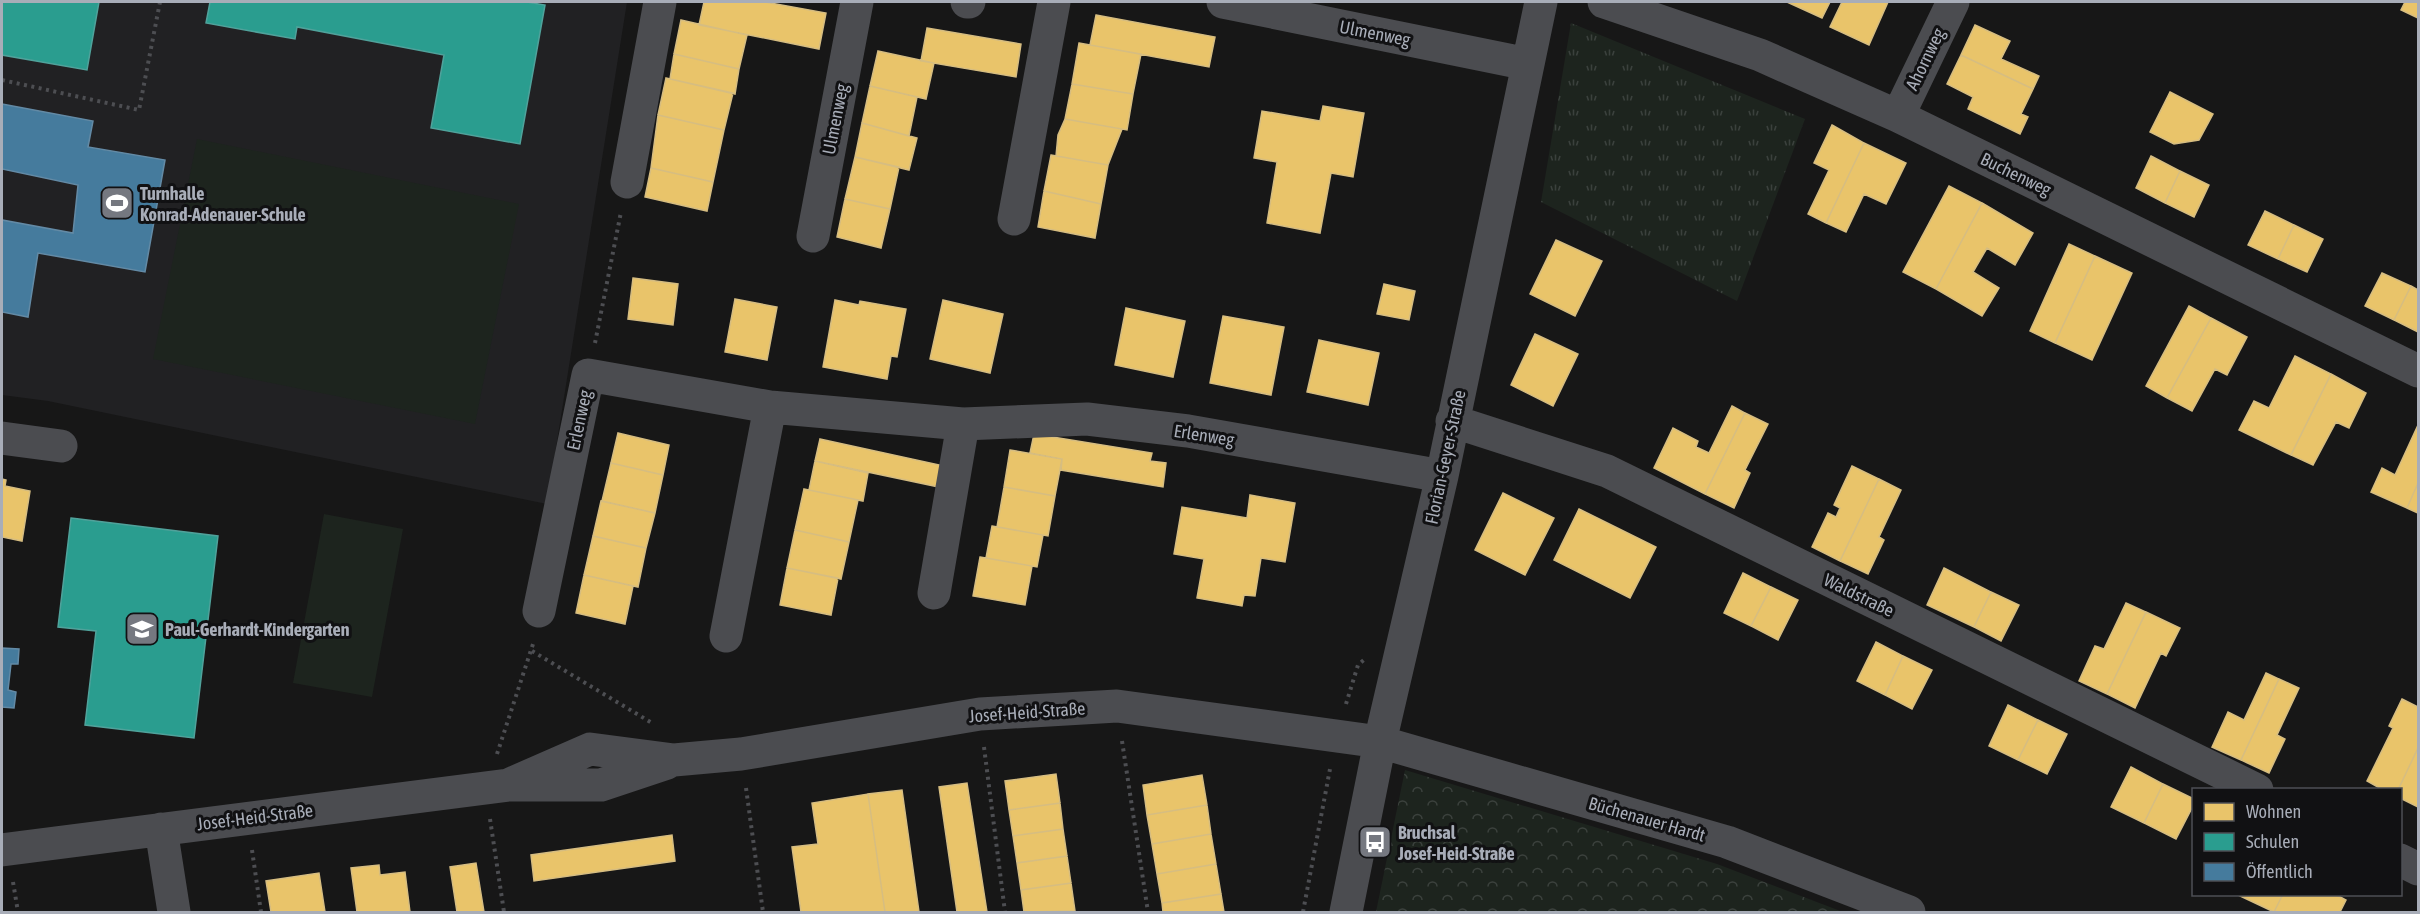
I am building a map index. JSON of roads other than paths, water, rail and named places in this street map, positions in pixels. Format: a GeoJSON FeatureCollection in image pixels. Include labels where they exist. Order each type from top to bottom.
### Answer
{"type":"FeatureCollection","features":[{"type":"Feature","properties":{"kind":"street"},"geometry":{"type":"LineString","coordinates":[[627,182],[660,2]]}},
{"type":"Feature","properties":{"kind":"street","name":"Ulmenweg"},"geometry":{"type":"LineString","coordinates":[[813,237],[857,2]]}},
{"type":"Feature","properties":{"kind":"street"},"geometry":{"type":"LineString","coordinates":[[1014,219],[1054,2]]}},
{"type":"Feature","properties":{"kind":"street","name":"Ulmenweg"},"geometry":{"type":"LineString","coordinates":[[1223,2],[1528,64]]}},
{"type":"Feature","properties":{"kind":"street","name":"Florian-Geyer-Straße"},"geometry":{"type":"LineString","coordinates":[[1346,912],[1380,742],[1442,476],[1541,2]]}},
{"type":"Feature","properties":{"kind":"street","name":"Buchenweg"},"geometry":{"type":"LineString","coordinates":[[1604,2],[1760,55],[1898,116],[2418,371]]}},
{"type":"Feature","properties":{"kind":"street","name":"Ahornweg"},"geometry":{"type":"LineString","coordinates":[[1898,116],[1953,2]]}},
{"type":"Feature","properties":{"kind":"street","name":"Erlenweg"},"geometry":{"type":"LineString","coordinates":[[539,611],[588,375],[770,407],[963,424],[1087,419],[1188,431],[1442,476]]}},
{"type":"Feature","properties":{"kind":"street"},"geometry":{"type":"LineString","coordinates":[[726,636],[770,407]]}},
{"type":"Feature","properties":{"kind":"street","name":"Waldstraße"},"geometry":{"type":"LineString","coordinates":[[1452,421],[1607,471],[2255,788]]}},
{"type":"Feature","properties":{"kind":"street"},"geometry":{"type":"LineString","coordinates":[[934,592],[963,424]]}},
{"type":"Feature","properties":{"kind":"street"},"geometry":{"type":"LineString","coordinates":[[2,438],[61,446]]}},
{"type":"Feature","properties":{"kind":"street","name":"Josef-Heid-Straße"},"geometry":{"type":"LineString","coordinates":[[2,850],[246,817],[497,787],[601,785],[674,760],[741,754],[980,714],[1117,706],[1380,742]]}},
{"type":"Feature","properties":{"kind":"street","name":"Büchenauer Hardt"},"geometry":{"type":"LineString","coordinates":[[1380,742],[1727,842],[1910,912]]}},
{"type":"Feature","properties":{"kind":"street"},"geometry":{"type":"LineString","coordinates":[[161,829],[174,912]]}},
{"type":"Feature","properties":{"kind":"street"},"geometry":{"type":"LineString","coordinates":[[2402,861],[2418,869]]}},
{"type":"Feature","properties":{"kind":"place","name":"Turnhalle Konrad-Adenauer-Schule"},"geometry":{"type":"Point","coordinates":[117,203]}},
{"type":"Feature","properties":{"kind":"place","name":"Paul-Gerhardt-Kindergarten"},"geometry":{"type":"Point","coordinates":[142,629]}},
{"type":"Feature","properties":{"kind":"place","name":"Bruchsal Josef-Heid-Straße"},"geometry":{"type":"Point","coordinates":[1375,842]}}]}
